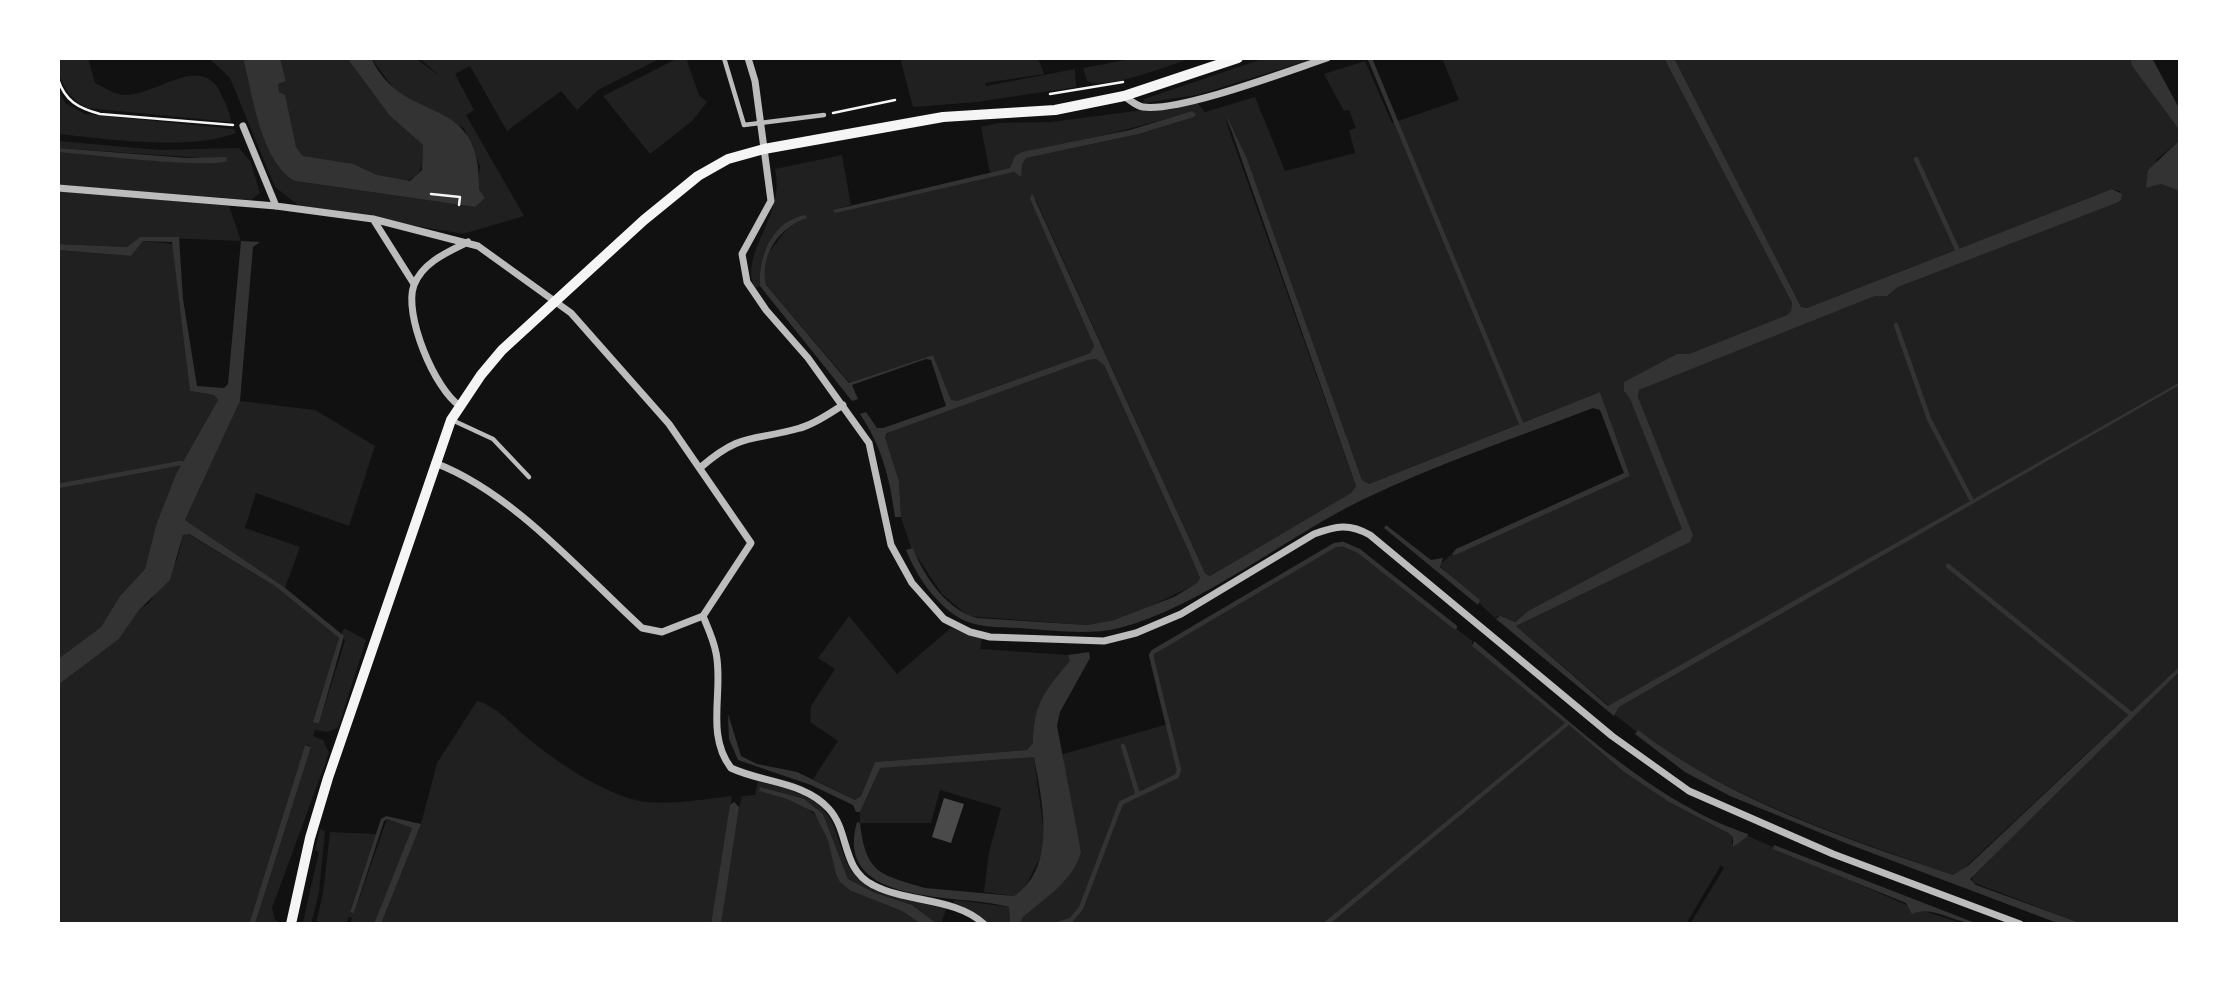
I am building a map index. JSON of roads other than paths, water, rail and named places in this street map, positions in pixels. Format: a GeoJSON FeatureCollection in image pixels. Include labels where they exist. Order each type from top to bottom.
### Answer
{"type":"FeatureCollection","features":[{"type":"Feature","properties":{"kind":"main road"},"geometry":{"type":"LineString","coordinates":[[291,924],[320,803],[451,420],[502,350],[644,220],[698,176],[728,159],[764,149],[943,117],[1055,110],[1124,96],[1238,58]]}},
{"type":"Feature","properties":{"kind":"street"},"geometry":{"type":"LineString","coordinates":[[748,58],[755,81],[771,201],[742,254],[747,282],[766,310],[808,358],[869,443],[879,480],[887,532],[898,559],[912,583],[935,611],[957,626],[990,636],[1104,641],[1136,633],[1181,614],[1314,534],[1332,527],[1351,526],[1370,535],[1612,736],[1689,791],[1833,854],[2020,924]]}},
{"type":"Feature","properties":{"kind":"street"},"geometry":{"type":"LineString","coordinates":[[1124,96],[1146,107],[1183,101],[1230,90],[1327,58]]}},
{"type":"Feature","properties":{"kind":"street"},"geometry":{"type":"LineString","coordinates":[[243,126],[276,206]]}},
{"type":"Feature","properties":{"kind":"street"},"geometry":{"type":"LineString","coordinates":[[58,188],[276,206],[373,219],[469,242],[502,261],[580,323],[669,424],[751,543],[703,616],[662,632],[642,628],[499,496],[463,474],[435,463]]}},
{"type":"Feature","properties":{"kind":"street"},"geometry":{"type":"LineString","coordinates":[[373,219],[414,284]]}},
{"type":"Feature","properties":{"kind":"street"},"geometry":{"type":"LineString","coordinates":[[460,406],[449,399],[440,387],[421,341],[412,298],[414,284],[424,270],[439,257],[469,242]]}},
{"type":"Feature","properties":{"kind":"street"},"geometry":{"type":"LineString","coordinates":[[701,467],[721,450],[742,439],[802,428],[843,405]]}},
{"type":"Feature","properties":{"kind":"street"},"geometry":{"type":"LineString","coordinates":[[703,616],[716,653],[719,735],[725,760],[731,768],[789,786],[822,802],[836,819],[853,868],[873,886],[966,912],[984,924]]}},
{"type":"Feature","properties":{"kind":"lane"},"geometry":{"type":"LineString","coordinates":[[724,58],[744,125],[824,115]]}},
{"type":"Feature","properties":{"kind":"lane"},"geometry":{"type":"LineString","coordinates":[[451,420],[493,439],[529,477]]}},
{"type":"Feature","properties":{"kind":"waterway"},"geometry":{"type":"LineString","coordinates":[[1370,59],[1521,423]]}},
{"type":"Feature","properties":{"kind":"waterway"},"geometry":{"type":"LineString","coordinates":[[1916,159],[1957,249]]}},
{"type":"Feature","properties":{"kind":"waterway"},"geometry":{"type":"LineString","coordinates":[[1896,325],[1929,419],[1971,499]]}},
{"type":"Feature","properties":{"kind":"waterway"},"geometry":{"type":"LineString","coordinates":[[58,486],[181,463]]}},
{"type":"Feature","properties":{"kind":"waterway"},"geometry":{"type":"LineString","coordinates":[[1059,924],[1071,920],[1081,908],[1121,803],[1177,776],[1179,770],[1151,655],[1153,652],[1335,545],[1343,544],[1359,551],[1455,627]]}},
{"type":"Feature","properties":{"kind":"waterway"},"geometry":{"type":"LineString","coordinates":[[1948,566],[2131,714]]}},
{"type":"Feature","properties":{"kind":"waterway"},"geometry":{"type":"LineString","coordinates":[[1123,746],[1138,795]]}}]}
